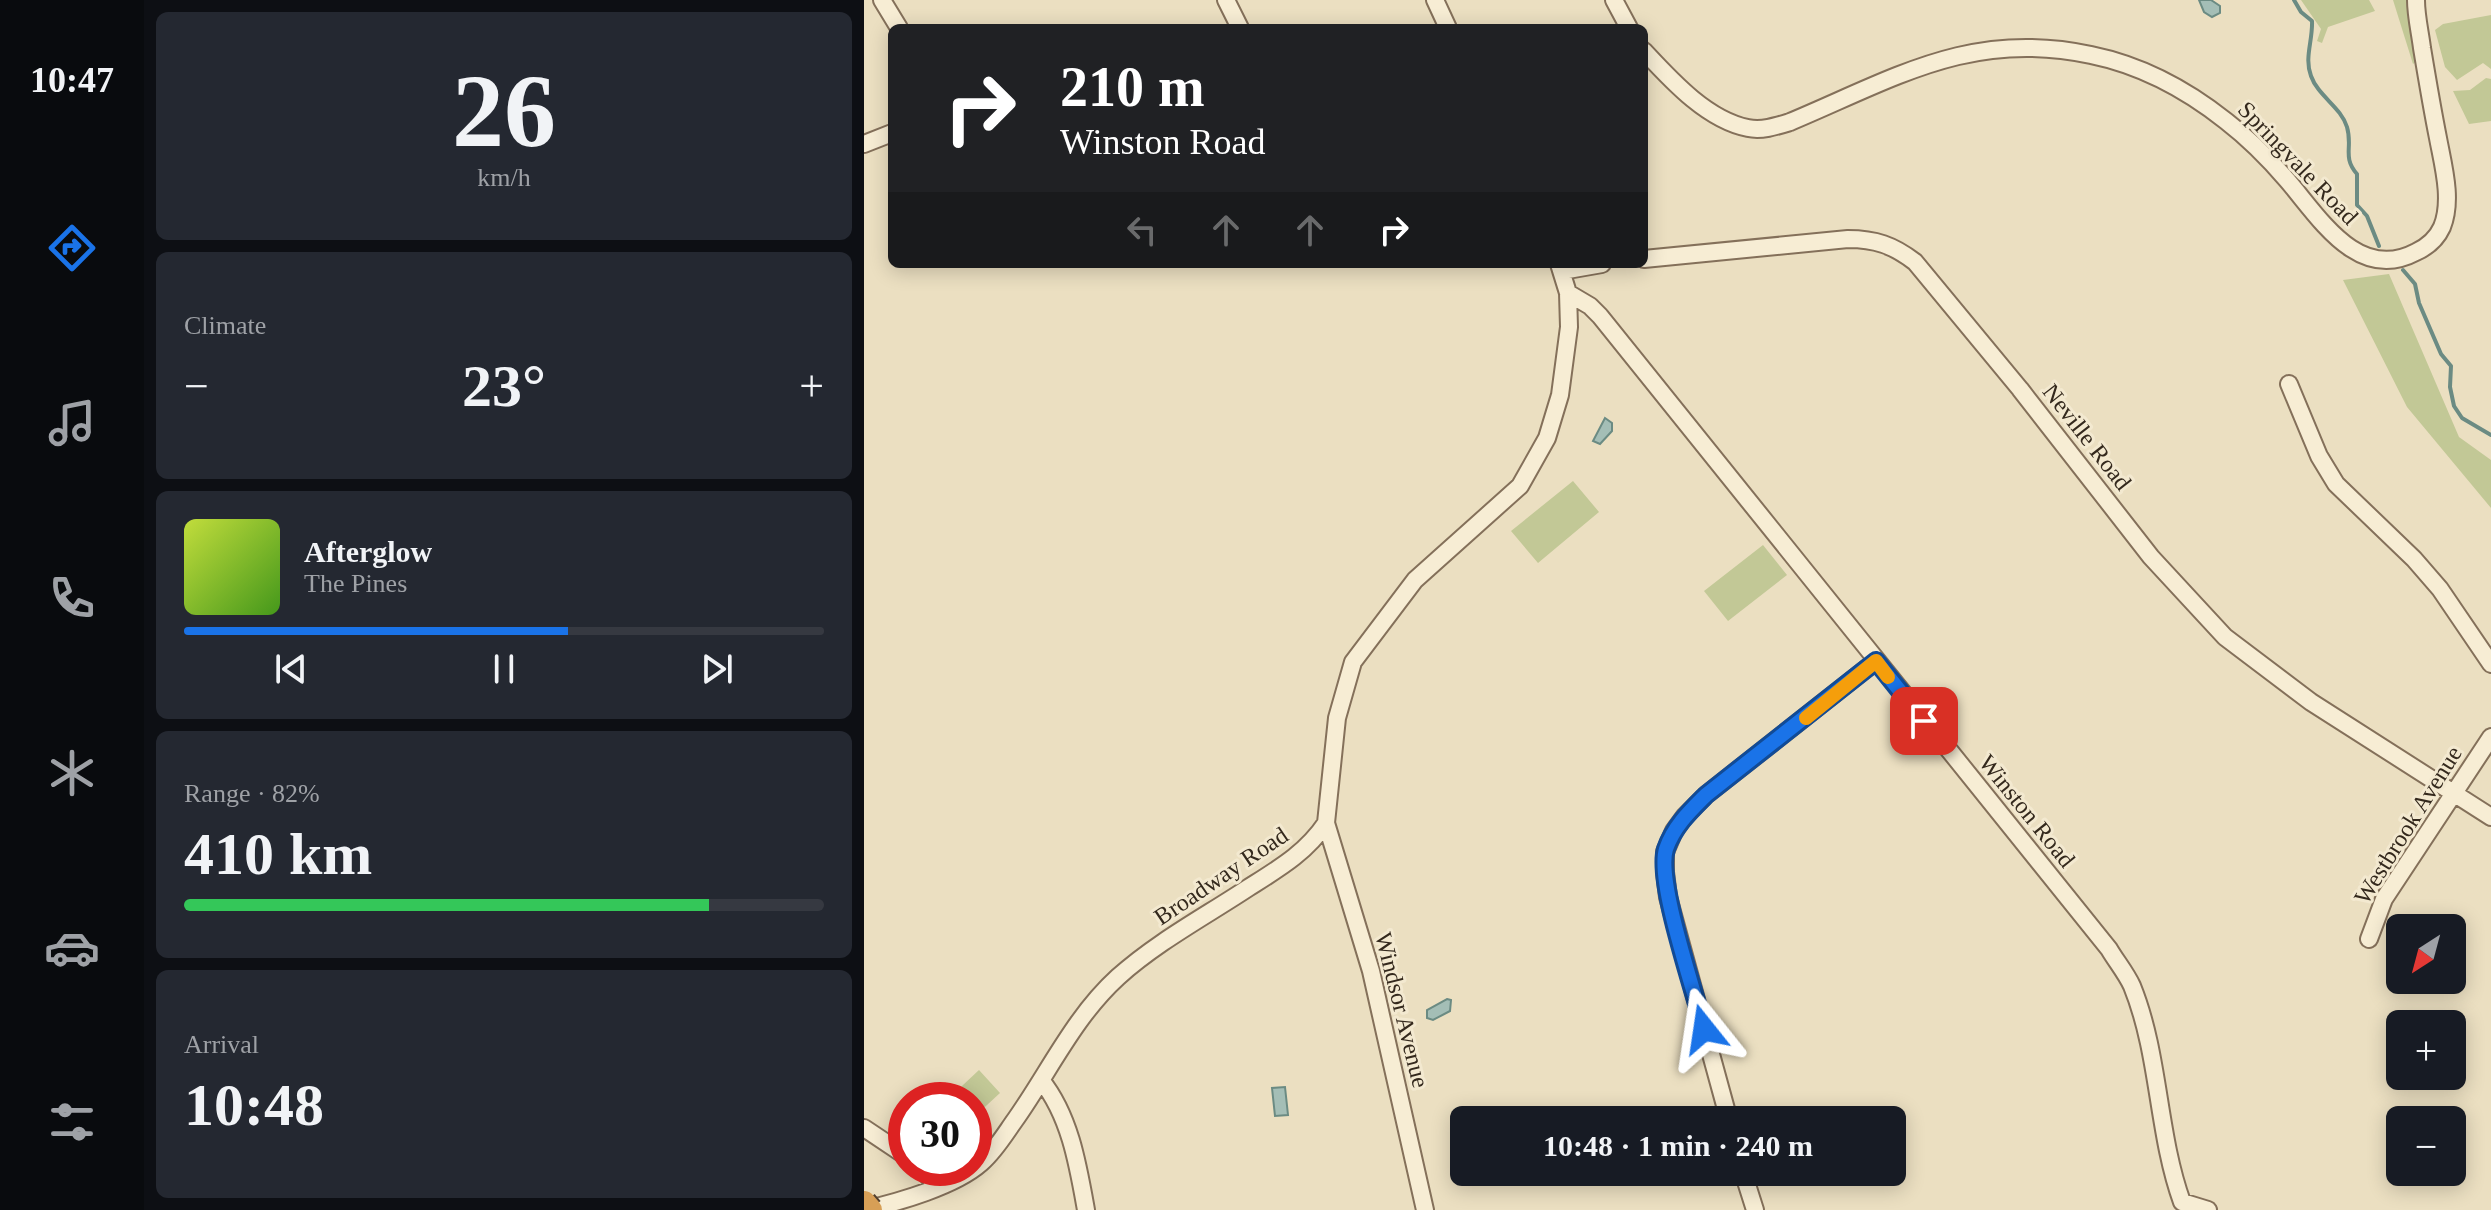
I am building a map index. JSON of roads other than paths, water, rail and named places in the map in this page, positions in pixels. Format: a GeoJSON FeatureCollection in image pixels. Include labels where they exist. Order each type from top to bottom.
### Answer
{"type":"FeatureCollection","features":[{"type":"Feature","properties":{"kind":"highway"},"geometry":{"type":"LineString","coordinates":[[864,1203],[867,1210]]}},
{"type":"Feature","properties":{"kind":"street"},"geometry":{"type":"LineString","coordinates":[[882,0],[897,24]]}},
{"type":"Feature","properties":{"kind":"street"},"geometry":{"type":"LineString","coordinates":[[1226,0],[1238,24]]}},
{"type":"Feature","properties":{"kind":"street"},"geometry":{"type":"LineString","coordinates":[[1435,0],[1446,24]]}},
{"type":"Feature","properties":{"kind":"street"},"geometry":{"type":"LineString","coordinates":[[1614,0],[1627,24]]}},
{"type":"Feature","properties":{"kind":"street","name":"Springvale Road"},"geometry":{"type":"LineString","coordinates":[[1648,55],[1702,105],[1726,120],[1749,128],[1766,128],[1790,122],[1904,72],[1958,55],[2014,46],[2056,48],[2093,55],[2149,73],[2226,120],[2276,168],[2342,243],[2369,257],[2397,259],[2426,247],[2441,230],[2446,209],[2444,171],[2416,0]]}},
{"type":"Feature","properties":{"kind":"street"},"geometry":{"type":"LineString","coordinates":[[864,144],[888,135]]}},
{"type":"Feature","properties":{"kind":"street","name":"Neville Road"},"geometry":{"type":"LineString","coordinates":[[1648,259],[1848,239],[1869,239],[1899,250],[1915,262],[2010,377],[2151,557],[2225,637],[2311,702],[2455,794]]}},
{"type":"Feature","properties":{"kind":"street"},"geometry":{"type":"LineString","coordinates":[[1326,823],[1337,718],[1353,662],[1415,580],[1520,486],[1547,438],[1560,395],[1569,327],[1568,293],[1561,268]]}},
{"type":"Feature","properties":{"kind":"street","name":"Winston Road"},"geometry":{"type":"LineString","coordinates":[[1568,293],[1600,316],[2109,949],[2131,985],[2155,1074],[2171,1172],[2180,1206],[2208,1210]]}},
{"type":"Feature","properties":{"kind":"street"},"geometry":{"type":"LineString","coordinates":[[2289,384],[2319,456],[2336,484],[2414,559],[2440,589],[2491,664]]}},
{"type":"Feature","properties":{"kind":"street"},"geometry":{"type":"LineString","coordinates":[[1725,1106],[1668,897],[1665,852],[1685,816],[1706,795],[1876,661]]}},
{"type":"Feature","properties":{"kind":"street","name":"Westbrook Avenue"},"geometry":{"type":"LineString","coordinates":[[2369,939],[2384,899],[2491,737]]}},
{"type":"Feature","properties":{"kind":"street"},"geometry":{"type":"LineString","coordinates":[[2455,794],[2491,817]]}},
{"type":"Feature","properties":{"kind":"street","name":"Broadway Road"},"geometry":{"type":"LineString","coordinates":[[992,1150],[1091,1005],[1117,978],[1183,929],[1288,862],[1310,844],[1326,823]]}},
{"type":"Feature","properties":{"kind":"street","name":"Windsor Avenue"},"geometry":{"type":"LineString","coordinates":[[1326,823],[1371,971],[1425,1210]]}},
{"type":"Feature","properties":{"kind":"street"},"geometry":{"type":"LineString","coordinates":[[1041,1080],[1054,1096],[1063,1115],[1079,1168],[1086,1210]]}},
{"type":"Feature","properties":{"kind":"street"},"geometry":{"type":"LineString","coordinates":[[864,1128],[888,1144]]}},
{"type":"Feature","properties":{"kind":"street","name":"Broadway Road"},"geometry":{"type":"LineString","coordinates":[[867,1210],[937,1186]]}},
{"type":"Feature","properties":{"kind":"street"},"geometry":{"type":"LineString","coordinates":[[1747,1186],[1755,1210]]}},
{"type":"Feature","properties":{"kind":"water"},"geometry":{"type":"Polygon","coordinates":[[[2199,0],[2211,0],[2220,6],[2220,13],[2212,17],[2204,12],[2199,0]]]}},
{"type":"Feature","properties":{"kind":"water"},"geometry":{"type":"Polygon","coordinates":[[[1605,418],[1612,423],[1612,431],[1600,444],[1593,441],[1605,418]]]}},
{"type":"Feature","properties":{"kind":"water"},"geometry":{"type":"Polygon","coordinates":[[[1447,999],[1451,1000],[1450,1011],[1433,1020],[1427,1018],[1427,1010],[1447,999]]]}},
{"type":"Feature","properties":{"kind":"water"},"geometry":{"type":"Polygon","coordinates":[[[1285,1087],[1288,1115],[1275,1116],[1272,1088],[1285,1087]]]}},
{"type":"Feature","properties":{"kind":"waterway"},"geometry":{"type":"LineString","coordinates":[[2294,0],[2301,12],[2312,21],[2308,62],[2311,76],[2347,127],[2350,162],[2357,174],[2357,205],[2367,216],[2379,246]]}},
{"type":"Feature","properties":{"kind":"waterway"},"geometry":{"type":"LineString","coordinates":[[2403,270],[2415,284],[2419,303],[2441,354],[2451,366],[2450,387],[2454,406],[2462,418],[2491,435]]}}]}
